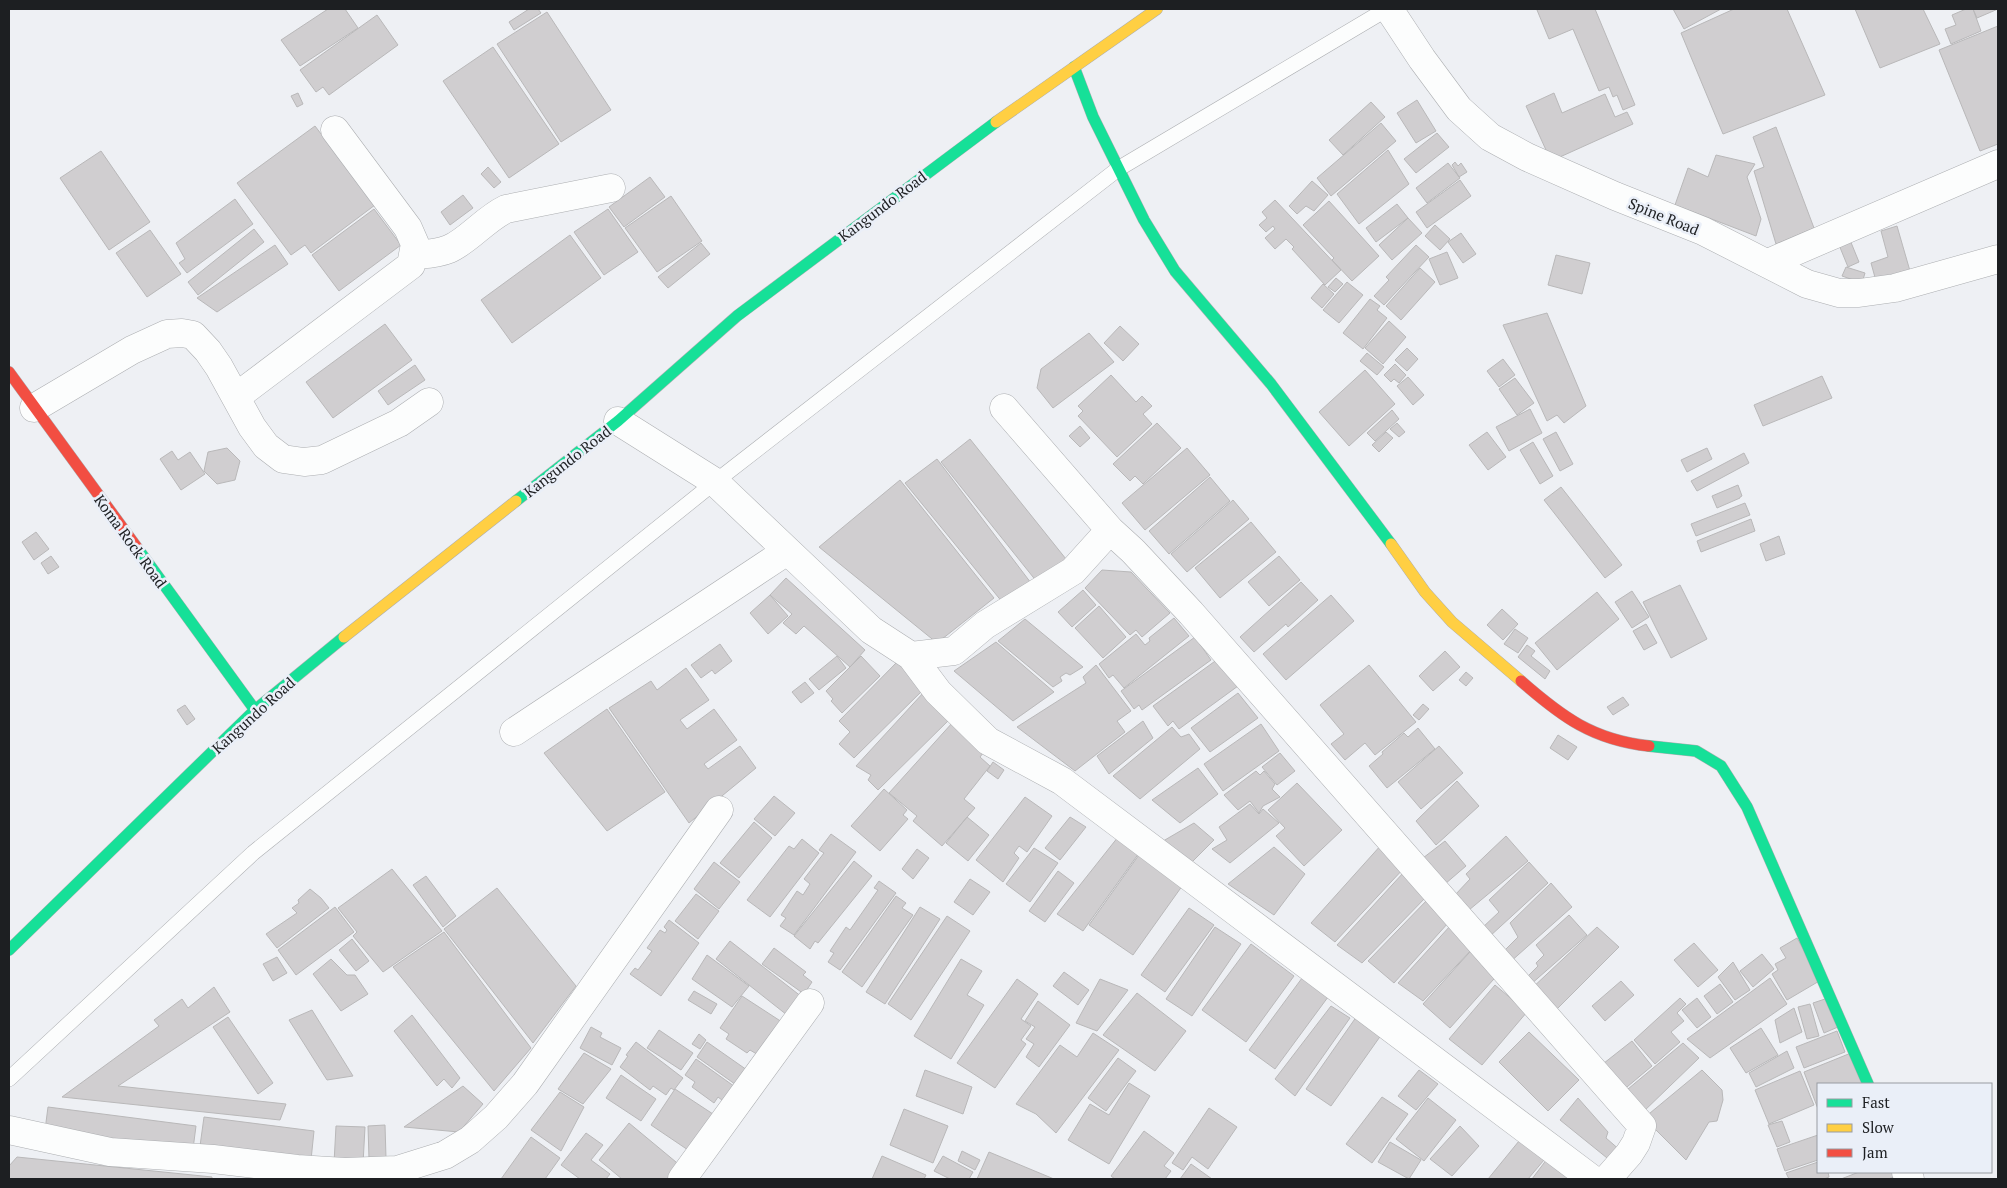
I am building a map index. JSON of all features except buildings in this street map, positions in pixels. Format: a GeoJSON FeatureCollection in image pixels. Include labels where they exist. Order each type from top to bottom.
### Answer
{"type":"FeatureCollection","features":[{"type":"Feature","properties":{"kind":"main road","name":"Kangundo Road"},"geometry":{"type":"LineString","coordinates":[[9,950],[49,908],[255,710],[394,596],[618,422],[737,316],[1023,102],[1157,9]]}},
{"type":"Feature","properties":{"kind":"main road"},"geometry":{"type":"LineString","coordinates":[[1074,67],[1093,117],[1118,169],[1144,220],[1175,271],[1271,384],[1342,477],[1425,592],[1452,622],[1555,711],[1590,732],[1629,744],[1696,751],[1721,766],[1747,807],[1868,1083]]}},
{"type":"Feature","properties":{"kind":"main road","name":"Koma Rock Road"},"geometry":{"type":"LineString","coordinates":[[9,372],[255,710]]}},
{"type":"Feature","properties":{"kind":"street","name":"Spine Road"},"geometry":{"type":"LineString","coordinates":[[1388,9],[1459,109],[1490,137],[1527,158],[1614,196],[1702,231],[1807,284],[1839,293],[1895,288],[1998,259]]}},
{"type":"Feature","properties":{"kind":"street"},"geometry":{"type":"LineString","coordinates":[[236,397],[410,265],[414,255],[415,244],[408,228],[336,130]]}},
{"type":"Feature","properties":{"kind":"street"},"geometry":{"type":"LineString","coordinates":[[1768,263],[1998,164]]}},
{"type":"Feature","properties":{"kind":"street"},"geometry":{"type":"LineString","coordinates":[[414,255],[436,253],[450,248],[496,214],[506,209],[612,188]]}},
{"type":"Feature","properties":{"kind":"street"},"geometry":{"type":"LineString","coordinates":[[34,408],[132,350],[167,334],[182,333],[193,335],[208,351],[266,446],[283,459],[304,462],[322,460],[399,423],[429,402]]}},
{"type":"Feature","properties":{"kind":"street"},"geometry":{"type":"LineString","coordinates":[[1004,408],[1110,530],[1126,544],[1191,613],[1642,1126],[1636,1143],[1629,1154],[1607,1179]]}},
{"type":"Feature","properties":{"kind":"street"},"geometry":{"type":"LineString","coordinates":[[618,422],[716,482],[871,630],[911,656],[938,692],[988,741],[1062,781],[1592,1179]]}},
{"type":"Feature","properties":{"kind":"street"},"geometry":{"type":"LineString","coordinates":[[911,656],[954,651],[984,625],[1074,571],[1102,542],[1110,530]]}},
{"type":"Feature","properties":{"kind":"street"},"geometry":{"type":"LineString","coordinates":[[514,732],[787,551]]}},
{"type":"Feature","properties":{"kind":"street"},"geometry":{"type":"LineString","coordinates":[[9,1130],[110,1152],[213,1159],[326,1171],[397,1170],[445,1155],[470,1140],[496,1117],[524,1084],[719,810]]}},
{"type":"Feature","properties":{"kind":"street"},"geometry":{"type":"LineString","coordinates":[[682,1179],[810,1003]]}},
{"type":"Feature","properties":{"kind":"lane"},"geometry":{"type":"LineString","coordinates":[[9,1079],[254,853],[716,482],[1118,169],[1388,9]]}},
{"type":"Feature","properties":{"kind":"traffic: fast"},"geometry":{"type":"LineString","coordinates":[[1074,67],[1093,117],[1144,220],[1175,271],[1271,384],[1391,544]]}},
{"type":"Feature","properties":{"kind":"traffic: fast"},"geometry":{"type":"LineString","coordinates":[[516,501],[618,421],[737,316],[996,122]]}},
{"type":"Feature","properties":{"kind":"traffic: fast"},"geometry":{"type":"LineString","coordinates":[[138,549],[255,710]]}},
{"type":"Feature","properties":{"kind":"traffic: fast"},"geometry":{"type":"LineString","coordinates":[[9,950],[255,710],[344,637]]}},
{"type":"Feature","properties":{"kind":"traffic: fast"},"geometry":{"type":"LineString","coordinates":[[1649,746],[1696,751],[1721,766],[1747,807],[1868,1083]]}},
{"type":"Feature","properties":{"kind":"traffic: slow"},"geometry":{"type":"LineString","coordinates":[[996,122],[1157,9]]}},
{"type":"Feature","properties":{"kind":"traffic: slow"},"geometry":{"type":"LineString","coordinates":[[344,637],[516,501]]}},
{"type":"Feature","properties":{"kind":"traffic: slow"},"geometry":{"type":"LineString","coordinates":[[1391,544],[1425,592],[1452,622],[1521,681]]}},
{"type":"Feature","properties":{"kind":"traffic: jam"},"geometry":{"type":"LineString","coordinates":[[9,372],[138,549]]}},
{"type":"Feature","properties":{"kind":"traffic: jam"},"geometry":{"type":"LineString","coordinates":[[1521,681],[1550,706],[1579,725],[1611,738],[1649,746]]}}]}
